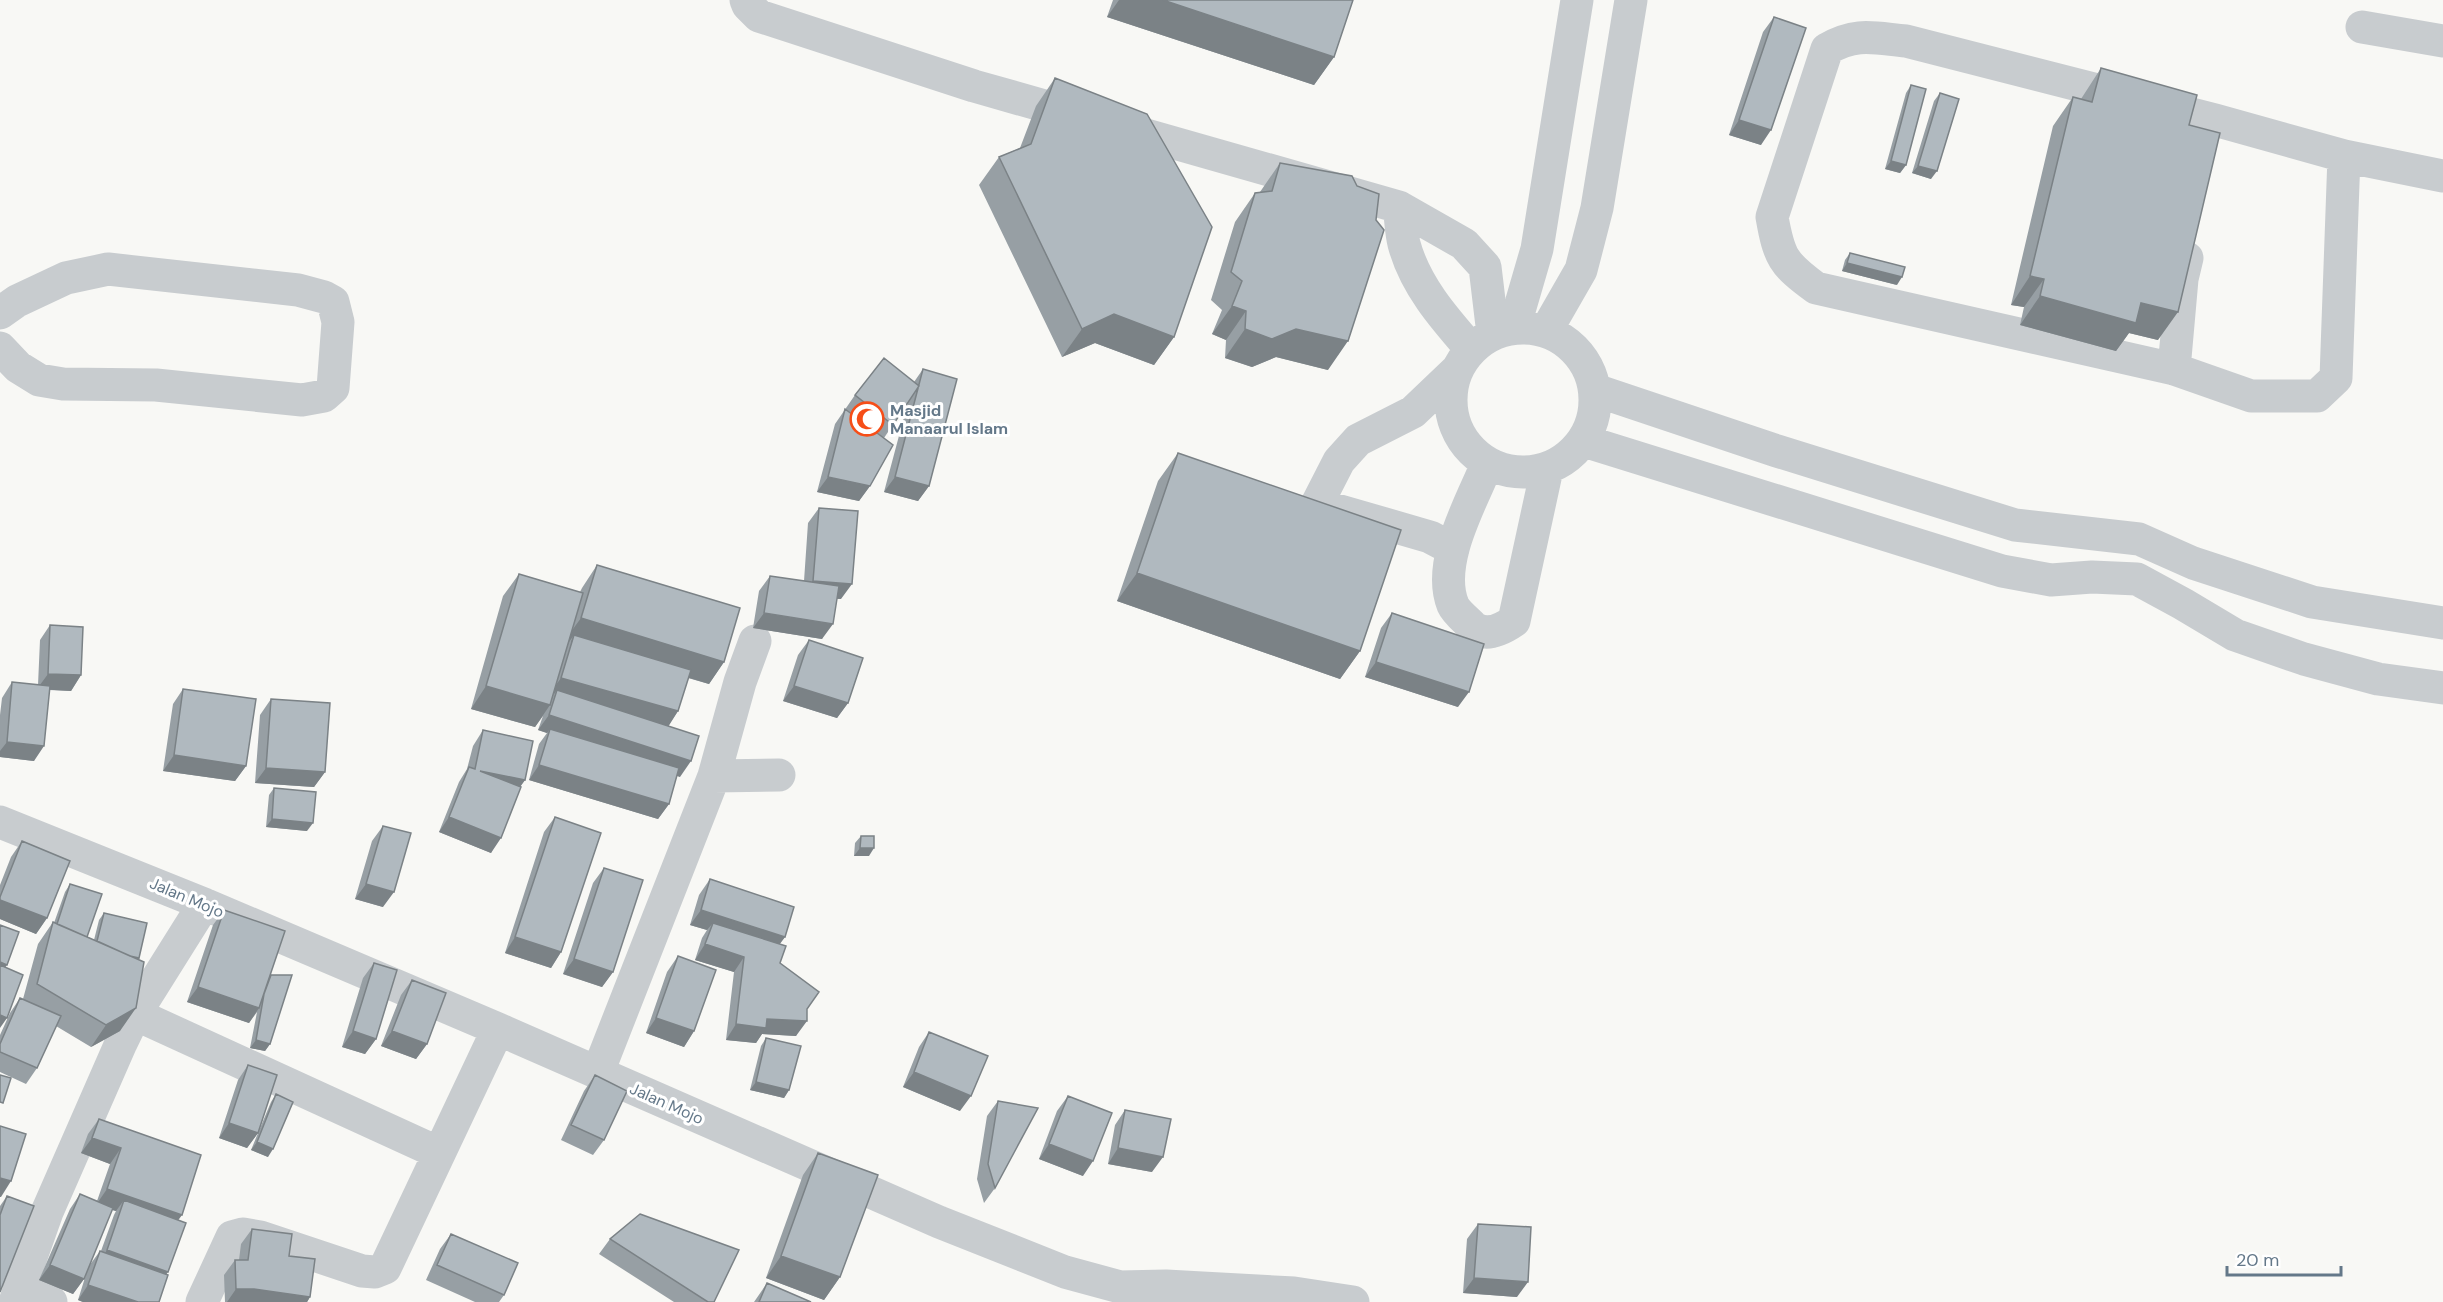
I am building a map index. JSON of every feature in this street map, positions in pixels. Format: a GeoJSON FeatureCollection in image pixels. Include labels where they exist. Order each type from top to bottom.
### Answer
{"type":"FeatureCollection","features":[{"type":"Feature","properties":{"kind":"street"},"geometry":{"type":"LineString","coordinates":[[746,0],[759,16],[974,86],[1399,207],[1464,244],[1485,267],[1483,345]]}},
{"type":"Feature","properties":{"kind":"street"},"geometry":{"type":"LineString","coordinates":[[1317,504],[1339,461],[1358,440],[1413,412],[1483,345],[1546,331],[1570,344],[1587,365],[1595,390],[1594,417],[1584,441],[1568,458],[1547,469],[1517,473],[1487,464],[1467,447],[1454,424],[1450,397],[1483,345],[1537,249],[1577,0]]}},
{"type":"Feature","properties":{"kind":"street"},"geometry":{"type":"LineString","coordinates":[[1546,331],[1581,270],[1597,208],[1631,0]]}},
{"type":"Feature","properties":{"kind":"street"},"geometry":{"type":"LineString","coordinates":[[2362,27],[2443,41]]}},
{"type":"Feature","properties":{"kind":"street"},"geometry":{"type":"LineString","coordinates":[[2344,156],[2336,378],[2317,396],[2252,396],[2174,369],[1816,288],[1791,270],[1777,245],[1772,217],[1827,50],[1844,40],[1861,37],[1906,41],[2213,136],[2344,156],[2443,176]]}},
{"type":"Feature","properties":{"kind":"street"},"geometry":{"type":"LineString","coordinates":[[1399,207],[1404,242],[1414,272],[1438,311],[1483,345]]}},
{"type":"Feature","properties":{"kind":"street"},"geometry":{"type":"LineString","coordinates":[[2174,369],[2182,279],[2195,226]]}},
{"type":"Feature","properties":{"kind":"street"},"geometry":{"type":"LineString","coordinates":[[0,313],[17,301],[66,278],[108,270],[298,290],[324,297],[333,302],[338,322],[333,387],[324,396],[302,400],[156,385],[63,384],[39,380],[18,367],[0,348]]}},
{"type":"Feature","properties":{"kind":"street"},"geometry":{"type":"LineString","coordinates":[[1595,390],[1777,452],[2015,525],[2139,539],[2193,563],[2312,603],[2443,623]]}},
{"type":"Feature","properties":{"kind":"street"},"geometry":{"type":"LineString","coordinates":[[1584,441],[2002,571],[2051,580],[2092,577],[2137,579],[2235,635],[2304,659],[2378,679],[2443,688]]}},
{"type":"Feature","properties":{"kind":"street"},"geometry":{"type":"LineString","coordinates":[[1487,464],[1453,549],[1448,584],[1454,607],[1474,628],[1488,632],[1500,630],[1514,621],[1547,469]]}},
{"type":"Feature","properties":{"kind":"street"},"geometry":{"type":"LineString","coordinates":[[1284,492],[1430,537],[1453,549]]}},
{"type":"Feature","properties":{"kind":"street"},"geometry":{"type":"LineString","coordinates":[[598,1072],[714,776],[740,682],[755,641]]}},
{"type":"Feature","properties":{"kind":"street"},"geometry":{"type":"LineString","coordinates":[[714,776],[779,775]]}},
{"type":"Feature","properties":{"kind":"street","name":"Jalan Mojo"},"geometry":{"type":"LineString","coordinates":[[0,822],[204,904],[598,1072],[939,1222],[1065,1272],[1120,1287],[1166,1286],[1294,1293],[1353,1302]]}},
{"type":"Feature","properties":{"kind":"street"},"geometry":{"type":"LineString","coordinates":[[51,1302],[17,1296],[47,1212],[135,1014],[204,904]]}},
{"type":"Feature","properties":{"kind":"street"},"geometry":{"type":"LineString","coordinates":[[135,1014],[439,1153]]}},
{"type":"Feature","properties":{"kind":"street"},"geometry":{"type":"LineString","coordinates":[[202,1302],[232,1237],[243,1234],[260,1237],[362,1271],[375,1272],[385,1268],[498,1029]]}},
{"type":"Feature","properties":{"kind":"building"},"geometry":{"type":"Polygon","coordinates":[[[1163,0],[1353,0],[1334,57],[1163,0]]]}},
{"type":"Feature","properties":{"kind":"building"},"geometry":{"type":"Polygon","coordinates":[[[1774,17],[1806,28],[1771,130],[1739,120],[1774,17]]]}},
{"type":"Feature","properties":{"kind":"building"},"geometry":{"type":"Polygon","coordinates":[[[2101,68],[2197,95],[2189,125],[2220,133],[2178,312],[2141,303],[2136,323],[2040,296],[2044,279],[2030,276],[2073,97],[2092,102],[2101,68]]]}},
{"type":"Feature","properties":{"kind":"building"},"geometry":{"type":"Polygon","coordinates":[[[1055,78],[1147,114],[1212,227],[1174,337],[1114,314],[1082,329],[999,157],[1031,144],[1055,78]]]}},
{"type":"Feature","properties":{"kind":"building"},"geometry":{"type":"Polygon","coordinates":[[[1911,85],[1926,89],[1906,165],[1891,161],[1911,85]]]}},
{"type":"Feature","properties":{"kind":"building"},"geometry":{"type":"Polygon","coordinates":[[[1940,93],[1959,99],[1937,171],[1918,166],[1940,93]]]}},
{"type":"Feature","properties":{"kind":"building"},"geometry":{"type":"Polygon","coordinates":[[[1280,163],[1352,176],[1357,186],[1379,194],[1376,220],[1384,230],[1348,341],[1296,329],[1272,339],[1245,329],[1246,311],[1232,306],[1242,281],[1231,272],[1255,193],[1272,191],[1280,163]]]}},
{"type":"Feature","properties":{"kind":"building"},"geometry":{"type":"Polygon","coordinates":[[[1850,253],[1905,267],[1902,277],[1847,263],[1850,253]]]}},
{"type":"Feature","properties":{"kind":"building"},"geometry":{"type":"Polygon","coordinates":[[[884,358],[919,386],[893,425],[855,395],[884,358]]]}},
{"type":"Feature","properties":{"kind":"building"},"geometry":{"type":"Polygon","coordinates":[[[923,369],[957,379],[929,486],[895,477],[923,369]]]}},
{"type":"Feature","properties":{"kind":"building"},"geometry":{"type":"Polygon","coordinates":[[[845,409],[893,445],[870,486],[828,477],[845,409]]]}},
{"type":"Feature","properties":{"kind":"building"},"geometry":{"type":"Polygon","coordinates":[[[1178,453],[1401,530],[1360,651],[1137,573],[1178,453]]]}},
{"type":"Feature","properties":{"kind":"building"},"geometry":{"type":"Polygon","coordinates":[[[819,508],[858,511],[852,584],[813,581],[819,508]]]}},
{"type":"Feature","properties":{"kind":"building"},"geometry":{"type":"Polygon","coordinates":[[[597,565],[740,608],[724,662],[581,618],[597,565]]]}},
{"type":"Feature","properties":{"kind":"building"},"geometry":{"type":"Polygon","coordinates":[[[519,574],[583,593],[550,705],[486,686],[519,574]]]}},
{"type":"Feature","properties":{"kind":"building"},"geometry":{"type":"Polygon","coordinates":[[[770,576],[839,586],[833,624],[764,613],[770,576]]]}},
{"type":"Feature","properties":{"kind":"building"},"geometry":{"type":"Polygon","coordinates":[[[1392,613],[1484,644],[1469,692],[1376,662],[1392,613]]]}},
{"type":"Feature","properties":{"kind":"building"},"geometry":{"type":"Polygon","coordinates":[[[50,625],[83,627],[81,675],[48,674],[50,625]]]}},
{"type":"Feature","properties":{"kind":"building"},"geometry":{"type":"Polygon","coordinates":[[[574,635],[691,670],[678,711],[561,678],[574,635]]]}},
{"type":"Feature","properties":{"kind":"building"},"geometry":{"type":"Polygon","coordinates":[[[809,640],[863,658],[848,703],[794,686],[809,640]]]}},
{"type":"Feature","properties":{"kind":"building"},"geometry":{"type":"Polygon","coordinates":[[[12,682],[50,686],[44,746],[7,742],[12,682]]]}},
{"type":"Feature","properties":{"kind":"building"},"geometry":{"type":"Polygon","coordinates":[[[183,689],[256,699],[246,766],[174,755],[183,689]]]}},
{"type":"Feature","properties":{"kind":"building"},"geometry":{"type":"Polygon","coordinates":[[[557,690],[699,736],[691,761],[549,715],[557,690]]]}},
{"type":"Feature","properties":{"kind":"building"},"geometry":{"type":"Polygon","coordinates":[[[271,699],[330,703],[325,772],[266,768],[271,699]]]}},
{"type":"Feature","properties":{"kind":"building"},"geometry":{"type":"Polygon","coordinates":[[[550,729],[679,768],[669,804],[539,765],[550,729]]]}},
{"type":"Feature","properties":{"kind":"building"},"geometry":{"type":"Polygon","coordinates":[[[483,730],[533,741],[525,780],[480,771],[521,787],[501,838],[449,817],[469,767],[475,769],[483,730]]]}},
{"type":"Feature","properties":{"kind":"building"},"geometry":{"type":"Polygon","coordinates":[[[274,788],[316,792],[313,823],[272,819],[274,788]]]}},
{"type":"Feature","properties":{"kind":"building"},"geometry":{"type":"Polygon","coordinates":[[[555,817],[601,833],[561,952],[515,937],[555,817]]]}},
{"type":"Feature","properties":{"kind":"building"},"geometry":{"type":"Polygon","coordinates":[[[383,826],[411,833],[394,892],[366,884],[383,826]]]}},
{"type":"Feature","properties":{"kind":"building"},"geometry":{"type":"Polygon","coordinates":[[[861,836],[874,836],[874,848],[860,848],[861,836]]]}},
{"type":"Feature","properties":{"kind":"building"},"geometry":{"type":"Polygon","coordinates":[[[22,841],[70,861],[47,918],[0,900],[22,841]]]}},
{"type":"Feature","properties":{"kind":"building"},"geometry":{"type":"Polygon","coordinates":[[[604,868],[643,880],[613,972],[574,959],[604,868]]]}},
{"type":"Feature","properties":{"kind":"building"},"geometry":{"type":"Polygon","coordinates":[[[710,879],[794,907],[785,937],[701,910],[710,879]]]}},
{"type":"Feature","properties":{"kind":"building"},"geometry":{"type":"Polygon","coordinates":[[[70,884],[102,894],[87,937],[57,924],[70,884]]]}},
{"type":"Feature","properties":{"kind":"building"},"geometry":{"type":"Polygon","coordinates":[[[224,910],[285,931],[259,1008],[198,987],[224,910]]]}},
{"type":"Feature","properties":{"kind":"building"},"geometry":{"type":"Polygon","coordinates":[[[104,913],[147,923],[139,958],[97,941],[104,913]]]}},
{"type":"Feature","properties":{"kind":"building"},"geometry":{"type":"Polygon","coordinates":[[[53,922],[144,962],[136,1008],[106,1025],[37,984],[53,922]]]}},
{"type":"Feature","properties":{"kind":"building"},"geometry":{"type":"Polygon","coordinates":[[[713,923],[786,946],[780,963],[819,992],[807,1009],[807,1021],[767,1019],[766,1028],[736,1024],[744,957],[705,944],[713,923]]]}},
{"type":"Feature","properties":{"kind":"building"},"geometry":{"type":"Polygon","coordinates":[[[0,925],[19,932],[7,965],[0,962],[0,925]]]}},
{"type":"Feature","properties":{"kind":"building"},"geometry":{"type":"Polygon","coordinates":[[[678,956],[716,970],[694,1031],[656,1018],[678,956]]]}},
{"type":"Feature","properties":{"kind":"building"},"geometry":{"type":"Polygon","coordinates":[[[374,963],[397,970],[376,1039],[353,1031],[374,963]]]}},
{"type":"Feature","properties":{"kind":"building"},"geometry":{"type":"Polygon","coordinates":[[[0,965],[23,975],[7,1018],[0,1015],[0,965]]]}},
{"type":"Feature","properties":{"kind":"building"},"geometry":{"type":"Polygon","coordinates":[[[271,975],[292,975],[270,1044],[256,1040],[264,994],[271,975]]]}},
{"type":"Feature","properties":{"kind":"building"},"geometry":{"type":"Polygon","coordinates":[[[412,980],[446,993],[427,1044],[392,1031],[412,980]]]}},
{"type":"Feature","properties":{"kind":"building"},"geometry":{"type":"Polygon","coordinates":[[[20,998],[61,1016],[37,1068],[0,1052],[0,1044],[20,998]]]}},
{"type":"Feature","properties":{"kind":"building"},"geometry":{"type":"Polygon","coordinates":[[[929,1032],[988,1056],[971,1096],[914,1072],[929,1032]]]}},
{"type":"Feature","properties":{"kind":"building"},"geometry":{"type":"Polygon","coordinates":[[[766,1038],[801,1046],[789,1090],[756,1082],[766,1038]]]}},
{"type":"Feature","properties":{"kind":"building"},"geometry":{"type":"Polygon","coordinates":[[[248,1065],[277,1075],[258,1133],[229,1123],[248,1065]]]}},
{"type":"Feature","properties":{"kind":"building"},"geometry":{"type":"Polygon","coordinates":[[[0,1075],[11,1078],[3,1103],[0,1102],[0,1075]]]}},
{"type":"Feature","properties":{"kind":"building"},"geometry":{"type":"Polygon","coordinates":[[[595,1075],[627,1091],[604,1140],[571,1125],[595,1075]]]}},
{"type":"Feature","properties":{"kind":"building"},"geometry":{"type":"Polygon","coordinates":[[[276,1094],[293,1102],[273,1149],[257,1142],[276,1094]]]}},
{"type":"Feature","properties":{"kind":"building"},"geometry":{"type":"Polygon","coordinates":[[[1068,1096],[1112,1113],[1093,1161],[1049,1144],[1068,1096]]]}},
{"type":"Feature","properties":{"kind":"building"},"geometry":{"type":"Polygon","coordinates":[[[998,1101],[1038,1108],[995,1188],[988,1164],[998,1101]]]}},
{"type":"Feature","properties":{"kind":"building"},"geometry":{"type":"Polygon","coordinates":[[[1125,1110],[1171,1119],[1163,1157],[1118,1148],[1125,1110]]]}},
{"type":"Feature","properties":{"kind":"building"},"geometry":{"type":"Polygon","coordinates":[[[99,1119],[201,1155],[182,1215],[107,1189],[121,1148],[92,1138],[99,1119]]]}},
{"type":"Feature","properties":{"kind":"building"},"geometry":{"type":"Polygon","coordinates":[[[0,1126],[26,1134],[11,1181],[0,1178],[0,1126]]]}},
{"type":"Feature","properties":{"kind":"building"},"geometry":{"type":"Polygon","coordinates":[[[818,1153],[878,1175],[840,1277],[781,1256],[818,1153]]]}},
{"type":"Feature","properties":{"kind":"building"},"geometry":{"type":"Polygon","coordinates":[[[80,1194],[113,1208],[84,1279],[50,1265],[80,1194]]]}},
{"type":"Feature","properties":{"kind":"building"},"geometry":{"type":"Polygon","coordinates":[[[7,1196],[34,1206],[0,1292],[0,1215],[7,1196]]]}},
{"type":"Feature","properties":{"kind":"building"},"geometry":{"type":"Polygon","coordinates":[[[124,1200],[186,1223],[168,1272],[107,1250],[124,1200]]]}},
{"type":"Feature","properties":{"kind":"building"},"geometry":{"type":"Polygon","coordinates":[[[640,1214],[739,1250],[714,1302],[708,1302],[610,1239],[640,1214]]]}},
{"type":"Feature","properties":{"kind":"building"},"geometry":{"type":"Polygon","coordinates":[[[1478,1224],[1531,1227],[1528,1282],[1474,1278],[1478,1224]]]}},
{"type":"Feature","properties":{"kind":"building"},"geometry":{"type":"Polygon","coordinates":[[[252,1229],[292,1234],[289,1256],[315,1259],[310,1297],[254,1289],[236,1289],[235,1260],[248,1260],[252,1229]]]}},
{"type":"Feature","properties":{"kind":"building"},"geometry":{"type":"Polygon","coordinates":[[[451,1234],[518,1263],[504,1295],[437,1265],[451,1234]]]}},
{"type":"Feature","properties":{"kind":"building"},"geometry":{"type":"Polygon","coordinates":[[[100,1251],[168,1275],[159,1302],[138,1302],[88,1285],[100,1251]]]}},
{"type":"Feature","properties":{"kind":"building"},"geometry":{"type":"Polygon","coordinates":[[[767,1283],[811,1302],[759,1302],[767,1283]]]}},
{"type":"Feature","properties":{"kind":"place","name":"Masjid Manaarul Islam"},"geometry":{"type":"Point","coordinates":[867,419]}}]}
